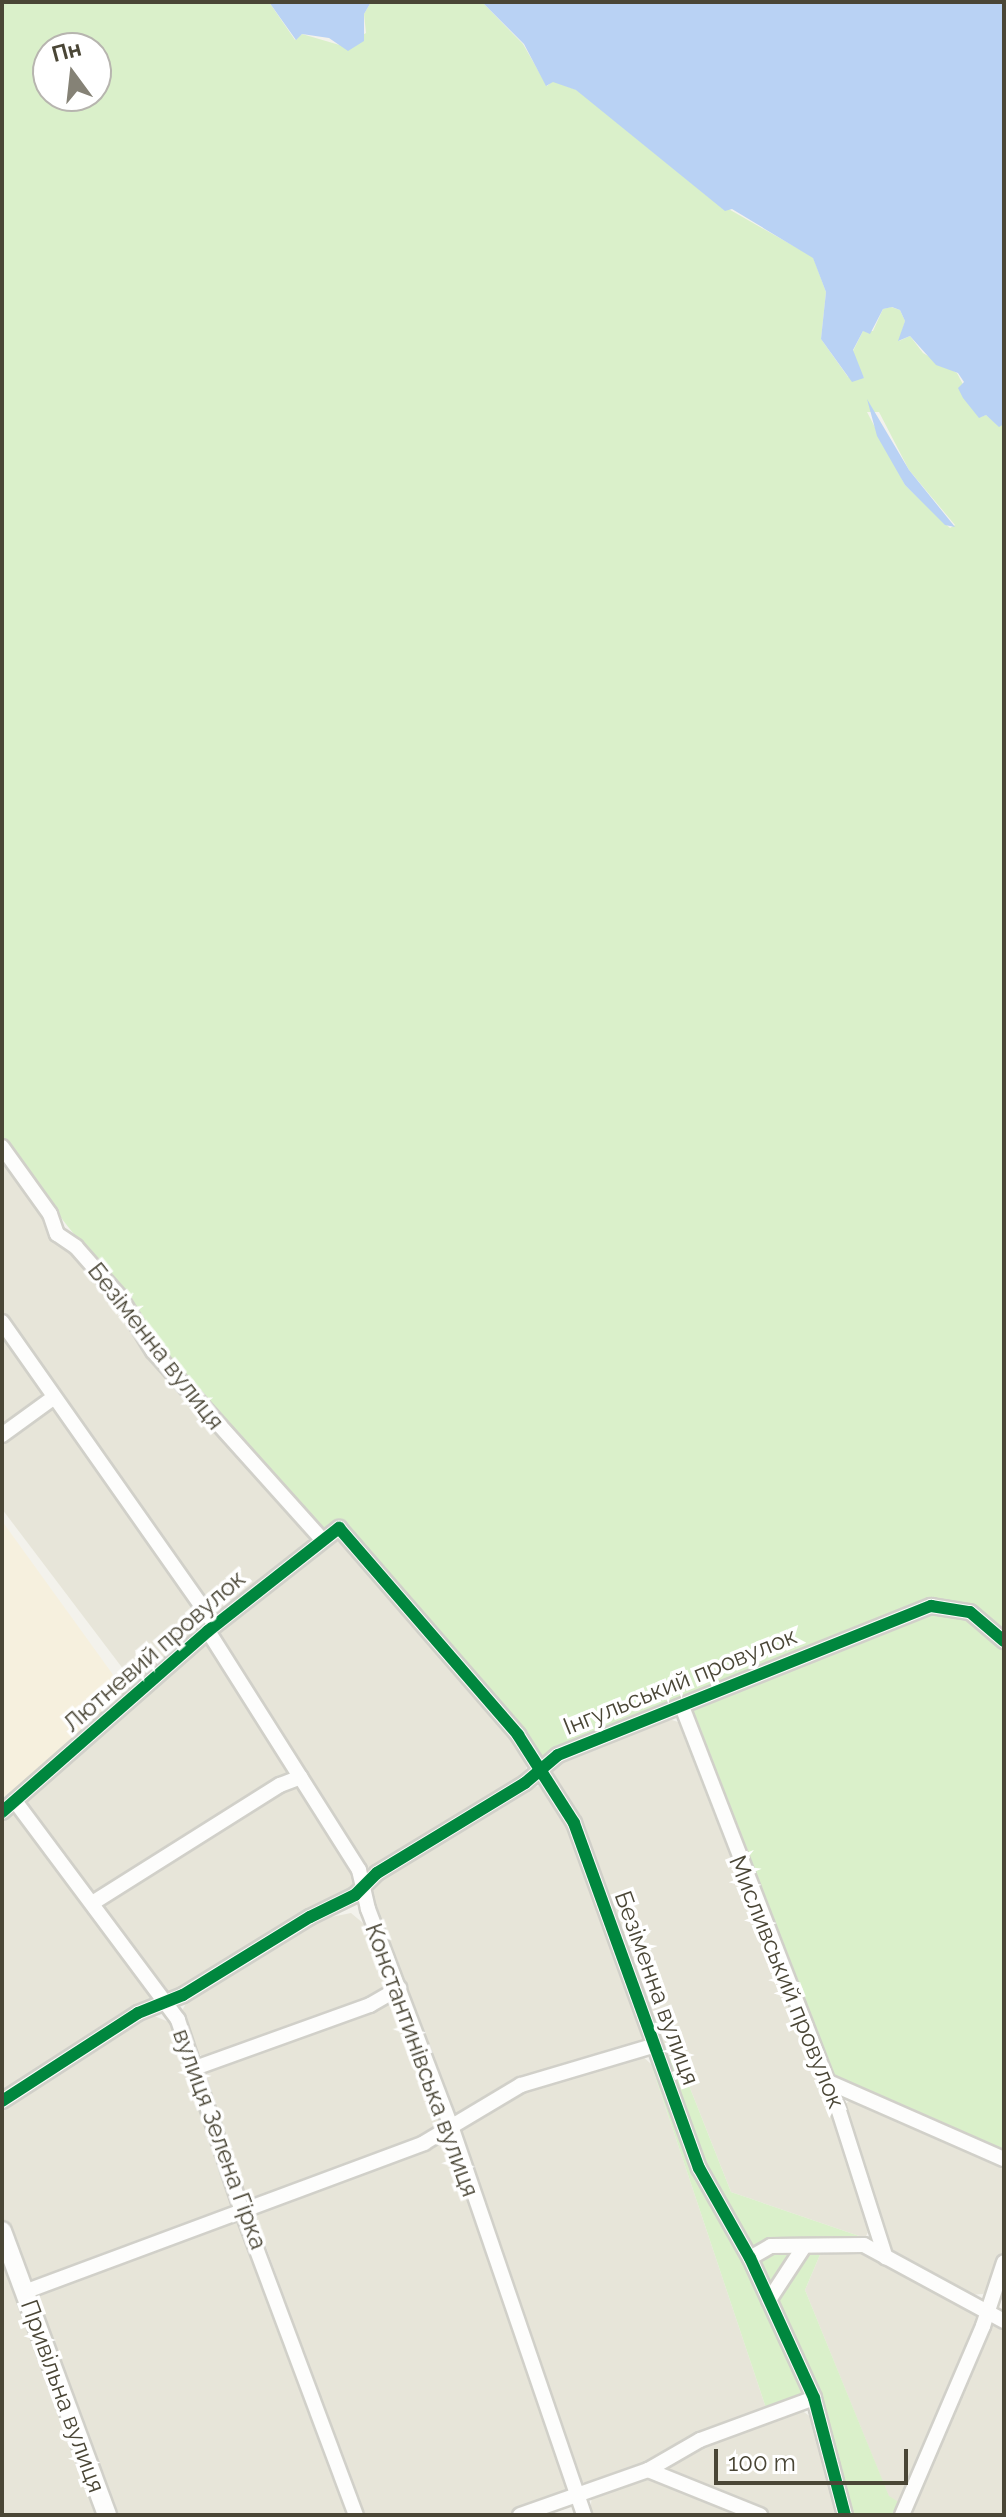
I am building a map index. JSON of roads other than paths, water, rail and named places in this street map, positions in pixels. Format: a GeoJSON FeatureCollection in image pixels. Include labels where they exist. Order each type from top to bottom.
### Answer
{"type":"FeatureCollection","features":[{"type":"Feature","properties":{"kind":"street","name":"Безіменна вулиця"},"geometry":{"type":"LineString","coordinates":[[2,1147],[50,1214],[57,1234],[76,1247],[120,1297],[153,1351],[321,1538]]}},
{"type":"Feature","properties":{"kind":"street","name":"Константинівська вулиця"},"geometry":{"type":"LineString","coordinates":[[2,1322],[212,1628],[364,1884],[368,1909],[451,2126],[584,2515]]}},
{"type":"Feature","properties":{"kind":"street"},"geometry":{"type":"LineString","coordinates":[[2,1435],[53,1398]]}},
{"type":"Feature","properties":{"kind":"street","name":"Безіменна вулиця"},"geometry":{"type":"LineString","coordinates":[[339,1528],[518,1735],[574,1823],[699,2168],[750,2258],[814,2398],[845,2515]]}},
{"type":"Feature","properties":{"kind":"street","name":"Лютневий провулок"},"geometry":{"type":"LineString","coordinates":[[2,1812],[212,1628],[321,1538],[339,1528]]}},
{"type":"Feature","properties":{"kind":"street","name":"Інгульський провулок"},"geometry":{"type":"LineString","coordinates":[[2,2101],[138,2013],[165,2002],[355,1895],[364,1884],[539,1772],[558,1755],[632,1722],[683,1709],[686,1700],[941,1604],[970,1612],[1004,1641]]}},
{"type":"Feature","properties":{"kind":"street","name":"Мисливський провулок"},"geometry":{"type":"LineString","coordinates":[[683,1709],[826,2081],[886,2258]]}},
{"type":"Feature","properties":{"kind":"street"},"geometry":{"type":"LineString","coordinates":[[94,1902],[280,1785],[301,1777]]}},
{"type":"Feature","properties":{"kind":"street","name":"вулиця Зелена Гірка"},"geometry":{"type":"LineString","coordinates":[[15,1801],[94,1902],[105,1925],[178,2020],[244,2212],[356,2515]]}},
{"type":"Feature","properties":{"kind":"street"},"geometry":{"type":"LineString","coordinates":[[195,2068],[370,2005],[399,1988]]}},
{"type":"Feature","properties":{"kind":"street"},"geometry":{"type":"LineString","coordinates":[[24,2292],[410,2149],[521,2085],[653,2046]]}},
{"type":"Feature","properties":{"kind":"street"},"geometry":{"type":"LineString","coordinates":[[826,2081],[1004,2159]]}},
{"type":"Feature","properties":{"kind":"street","name":"Привільна вулиця"},"geometry":{"type":"LineString","coordinates":[[2,2231],[107,2515]]}},
{"type":"Feature","properties":{"kind":"street"},"geometry":{"type":"LineString","coordinates":[[750,2258],[771,2246],[864,2245],[1004,2321]]}},
{"type":"Feature","properties":{"kind":"street"},"geometry":{"type":"LineString","coordinates":[[769,2300],[803,2248]]}},
{"type":"Feature","properties":{"kind":"street"},"geometry":{"type":"LineString","coordinates":[[902,2515],[988,2311],[1004,2262]]}},
{"type":"Feature","properties":{"kind":"street"},"geometry":{"type":"LineString","coordinates":[[520,2515],[648,2470],[700,2440],[814,2398]]}},
{"type":"Feature","properties":{"kind":"street"},"geometry":{"type":"LineString","coordinates":[[648,2470],[760,2515]]}},
{"type":"Feature","properties":{"kind":"water"},"geometry":{"type":"Polygon","coordinates":[[[269,2],[371,2],[364,14],[364,41],[348,51],[329,38],[302,34],[296,40],[269,2]]]}},
{"type":"Feature","properties":{"kind":"water"},"geometry":{"type":"Polygon","coordinates":[[[482,2],[1004,2],[1004,424],[999,427],[986,415],[979,418],[958,388],[964,382],[958,373],[936,365],[910,336],[898,341],[905,321],[900,310],[892,307],[883,309],[870,334],[863,331],[853,350],[864,378],[852,382],[821,339],[826,292],[813,258],[732,209],[725,211],[576,90],[553,82],[546,86],[524,44],[482,2]]]}},
{"type":"Feature","properties":{"kind":"water"},"geometry":{"type":"Polygon","coordinates":[[[867,399],[909,470],[955,527],[945,525],[905,485],[877,436],[867,399]]]}}]}
